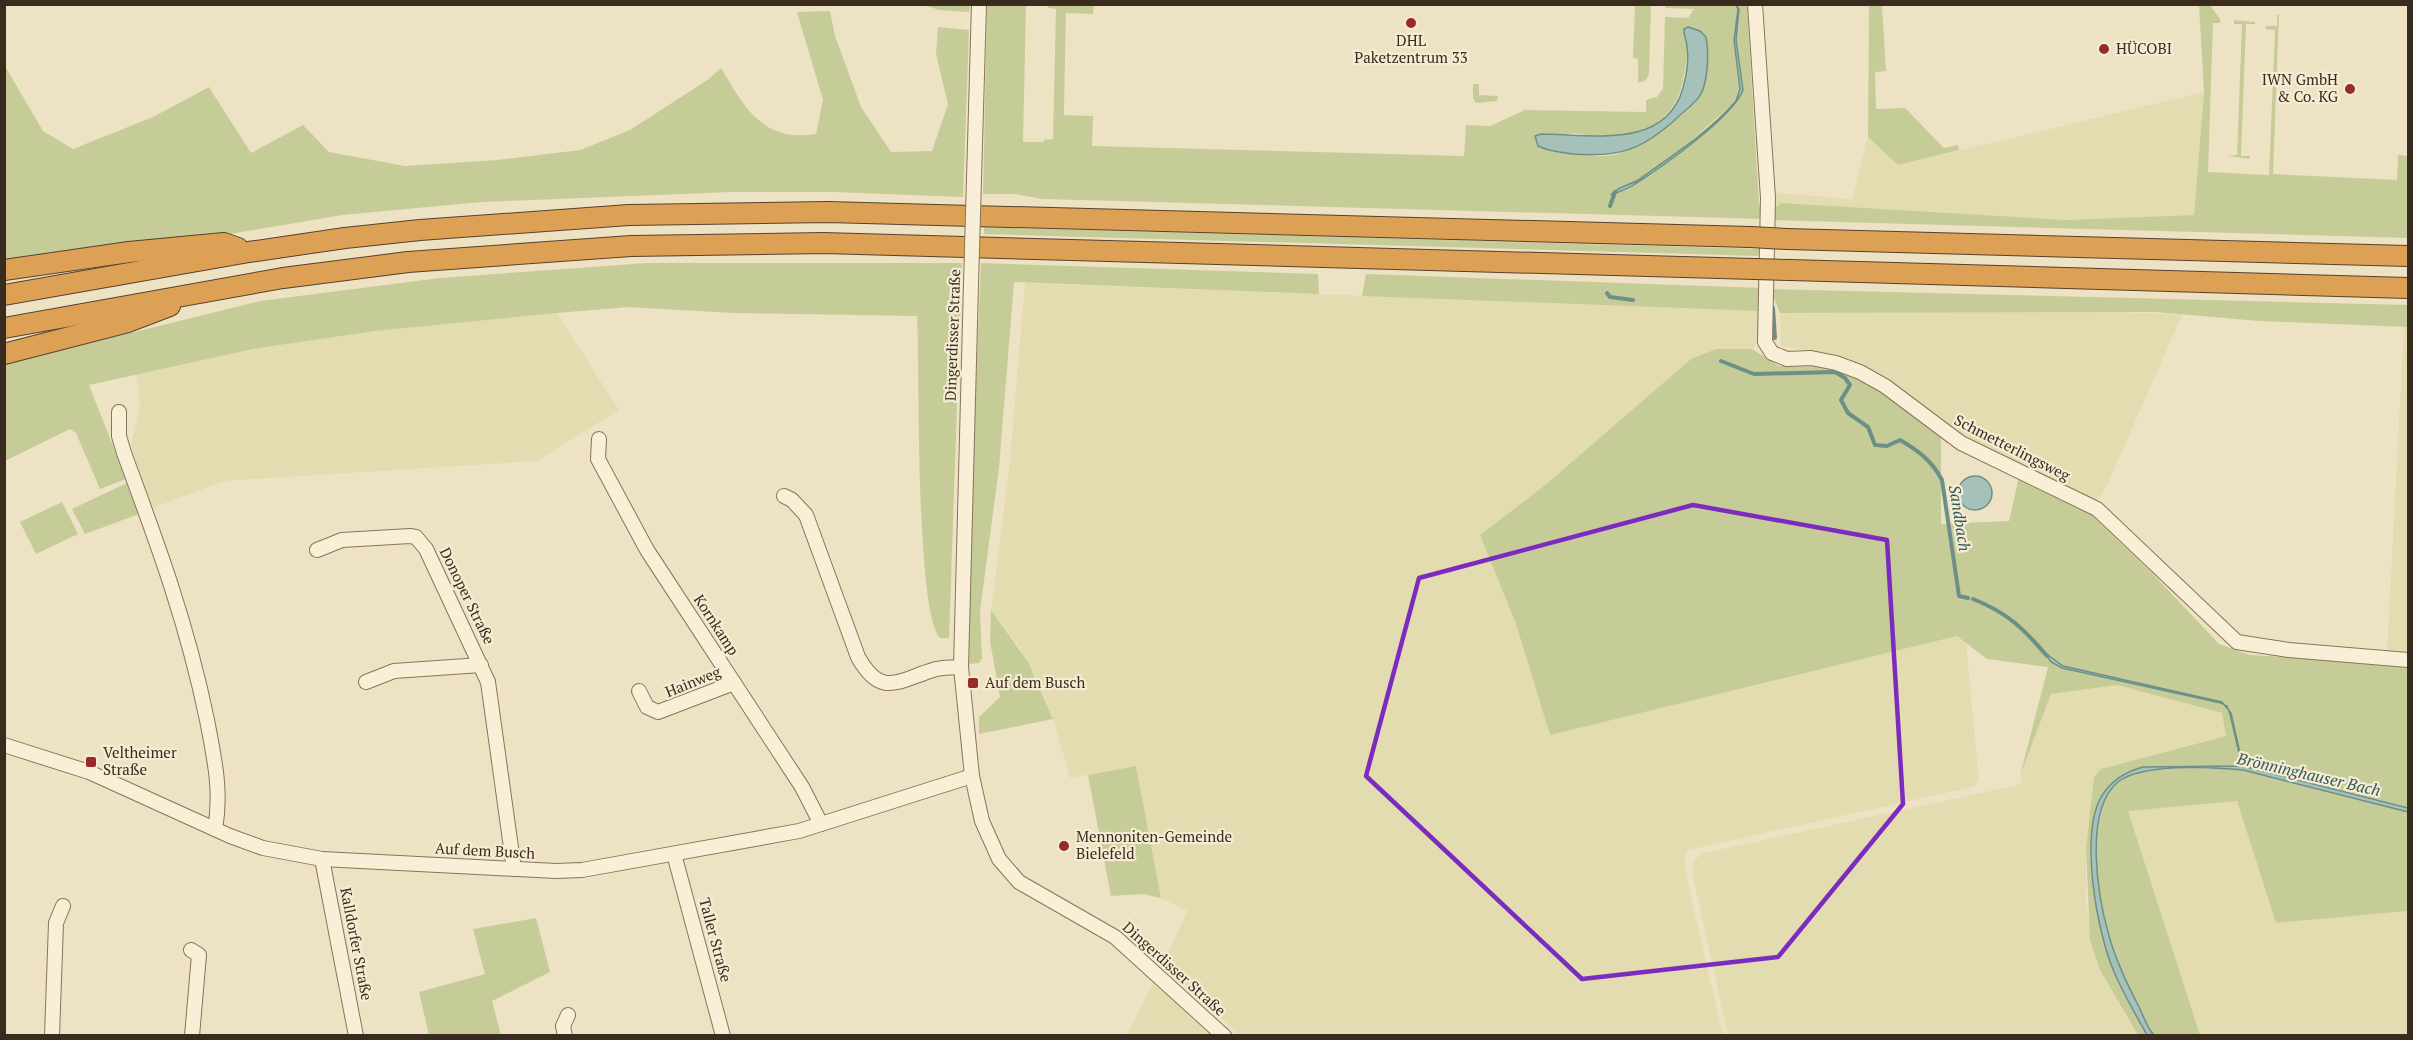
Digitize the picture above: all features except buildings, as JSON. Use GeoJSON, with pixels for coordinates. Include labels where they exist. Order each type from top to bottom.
{"type":"FeatureCollection","features":[{"type":"Feature","properties":{"kind":"highway"},"geometry":{"type":"LineString","coordinates":[[4,295],[249,252],[356,237],[629,215],[796,212],[2409,256]]}},
{"type":"Feature","properties":{"kind":"highway"},"geometry":{"type":"LineString","coordinates":[[4,270],[129,252],[224,243],[249,252]]}},
{"type":"Feature","properties":{"kind":"highway"},"geometry":{"type":"LineString","coordinates":[[4,328],[212,290],[408,262],[563,250],[722,243],[1065,249],[2409,288]]}},
{"type":"Feature","properties":{"kind":"highway"},"geometry":{"type":"LineString","coordinates":[[4,354],[128,322],[212,290]]}},
{"type":"Feature","properties":{"kind":"street","name":"Dingerdisser Straße"},"geometry":{"type":"LineString","coordinates":[[979,4],[961,667],[972,776],[987,835],[999,859],[1012,875],[1044,899],[1115,937],[1224,1035]]}},
{"type":"Feature","properties":{"kind":"street","name":"Schmetterlingsweg"},"geometry":{"type":"LineString","coordinates":[[1755,4],[1768,198],[1765,342],[1772,353],[1787,359],[1810,358],[1836,363],[1860,372],[1885,386],[1961,443],[2097,509],[2237,642],[2289,651],[2409,660]]}},
{"type":"Feature","properties":{"kind":"street"},"geometry":{"type":"LineString","coordinates":[[119,412],[119,436],[124,453],[174,589],[195,664],[219,788],[215,829]]}},
{"type":"Feature","properties":{"kind":"street","name":"Kornkamp"},"geometry":{"type":"LineString","coordinates":[[599,439],[598,459],[642,540],[810,800],[821,824]]}},
{"type":"Feature","properties":{"kind":"street"},"geometry":{"type":"LineString","coordinates":[[784,496],[792,500],[806,515],[858,657],[870,675],[877,681],[890,684],[936,669],[961,667]]}},
{"type":"Feature","properties":{"kind":"street","name":"Donoper Straße"},"geometry":{"type":"LineString","coordinates":[[317,550],[342,540],[416,537],[426,549],[488,682],[514,869]]}},
{"type":"Feature","properties":{"kind":"street","name":"Donoper Straße"},"geometry":{"type":"LineString","coordinates":[[366,682],[394,671],[481,665]]}},
{"type":"Feature","properties":{"kind":"street","name":"Hainweg"},"geometry":{"type":"LineString","coordinates":[[639,691],[647,707],[658,712],[734,683]]}},
{"type":"Feature","properties":{"kind":"street","name":"Auf dem Busch"},"geometry":{"type":"LineString","coordinates":[[4,745],[89,772],[262,848],[322,859],[576,871],[821,824],[972,776]]}},
{"type":"Feature","properties":{"kind":"street","name":"Taller Straße"},"geometry":{"type":"LineString","coordinates":[[674,854],[723,1035]]}},
{"type":"Feature","properties":{"kind":"street","name":"Kalldorfer Straße"},"geometry":{"type":"LineString","coordinates":[[322,859],[356,1035]]}},
{"type":"Feature","properties":{"kind":"street"},"geometry":{"type":"LineString","coordinates":[[52,1035],[56,923],[63,906]]}},
{"type":"Feature","properties":{"kind":"street"},"geometry":{"type":"LineString","coordinates":[[191,950],[200,955],[192,1035]]}},
{"type":"Feature","properties":{"kind":"street"},"geometry":{"type":"LineString","coordinates":[[566,1035],[563,1026],[568,1015]]}},
{"type":"Feature","properties":{"kind":"highlighted area"},"geometry":{"type":"Polygon","coordinates":[[[1693,505],[1887,540],[1903,804],[1778,957],[1582,979],[1366,776],[1419,578],[1693,505]]]}},
{"type":"Feature","properties":{"kind":"shaded area"},"geometry":{"type":"Polygon","coordinates":[[[2204,92],[2194,215],[2066,220],[1781,203],[1775,208],[1773,187],[1779,193],[1852,199],[1868,137],[1899,165],[2204,92]]]}},
{"type":"Feature","properties":{"kind":"shaded area"},"geometry":{"type":"Polygon","coordinates":[[[1025,283],[1759,311],[1760,339],[1752,349],[1716,349],[1691,359],[1544,486],[1480,535],[1516,624],[1550,734],[1957,636],[1966,642],[1979,780],[1974,787],[1688,850],[1684,860],[1689,888],[1723,1035],[1240,1035],[1162,964],[1188,911],[1161,898],[1136,766],[1070,778],[1053,719],[1037,679],[1020,649],[991,610],[1009,470],[1025,283]]]}},
{"type":"Feature","properties":{"kind":"shaded area"},"geometry":{"type":"Polygon","coordinates":[[[2089,311],[2182,315],[2109,481],[2101,496],[2095,501],[1984,448],[1875,372],[1837,356],[1781,346],[1780,313],[2089,311]]]}},
{"type":"Feature","properties":{"kind":"shaded area"},"geometry":{"type":"Polygon","coordinates":[[[557,313],[619,410],[537,461],[224,481],[150,509],[129,455],[140,404],[136,374],[253,349],[375,331],[557,313]]]}},
{"type":"Feature","properties":{"kind":"shaded area"},"geometry":{"type":"Polygon","coordinates":[[[2404,326],[2408,327],[2408,654],[2387,652],[2404,326]]]}},
{"type":"Feature","properties":{"kind":"shaded area"},"geometry":{"type":"Polygon","coordinates":[[[2117,685],[2222,713],[2227,736],[2101,769],[2094,777],[2086,848],[2086,902],[2100,970],[2138,1035],[1728,1035],[1692,871],[1695,859],[1704,853],[2022,784],[2020,776],[2051,694],[2117,685]]]}},
{"type":"Feature","properties":{"kind":"shaded area"},"geometry":{"type":"Polygon","coordinates":[[[2237,800],[2276,923],[2408,911],[2408,1035],[2200,1035],[2127,811],[2237,800]]]}},
{"type":"Feature","properties":{"kind":"shaded area"},"geometry":{"type":"Polygon","coordinates":[[[1153,983],[1210,1035],[1127,1035],[1153,983]]]}},
{"type":"Feature","properties":{"kind":"green space"},"geometry":{"type":"Polygon","coordinates":[[[1094,4],[1093,14],[1066,13],[1064,108],[1064,115],[1093,116],[1092,146],[1464,156],[1466,125],[1490,126],[1525,110],[1646,112],[1646,100],[1657,97],[1663,88],[1665,17],[1688,18],[1694,9],[1665,8],[1666,5],[1736,5],[1738,9],[1734,40],[1740,89],[1736,101],[1743,90],[1736,40],[1739,9],[1737,5],[1747,5],[1759,203],[1764,219],[1043,199],[1015,194],[983,194],[987,5],[1026,5],[1023,142],[1044,142],[1044,140],[1053,139],[1056,9],[1048,8],[1048,5],[1094,4]],[[1689,27],[1683,35],[1687,55],[1680,91],[1666,115],[1655,124],[1643,131],[1614,138],[1569,134],[1535,139],[1541,147],[1552,152],[1592,156],[1617,154],[1638,145],[1664,129],[1697,100],[1704,86],[1706,72],[1706,37],[1700,31],[1689,27]],[[1736,101],[1678,152],[1632,184],[1616,189],[1611,196],[1610,206],[1616,191],[1632,185],[1647,177],[1729,112],[1736,101]]]}},
{"type":"Feature","properties":{"kind":"green space"},"geometry":{"type":"Polygon","coordinates":[[[924,5],[970,5],[969,12],[939,10],[924,5]]]}},
{"type":"Feature","properties":{"kind":"green space"},"geometry":{"type":"Polygon","coordinates":[[[1635,5],[1651,5],[1649,74],[1646,80],[1638,83],[1638,59],[1633,58],[1635,5]]]}},
{"type":"Feature","properties":{"kind":"green space"},"geometry":{"type":"Polygon","coordinates":[[[1869,5],[1882,5],[1886,71],[1875,72],[1876,109],[1905,108],[1944,148],[1958,145],[1959,150],[1898,165],[1868,137],[1869,5]]]}},
{"type":"Feature","properties":{"kind":"green space"},"geometry":{"type":"Polygon","coordinates":[[[2199,5],[2210,5],[2220,19],[2220,23],[2213,23],[2208,172],[2269,175],[2275,30],[2266,29],[2266,26],[2277,26],[2277,15],[2279,15],[2273,174],[2397,180],[2398,155],[2408,156],[2408,238],[1771,220],[1775,208],[1781,203],[2066,220],[2194,215],[2204,92],[2199,5]]]}},
{"type":"Feature","properties":{"kind":"green space"},"geometry":{"type":"Polygon","coordinates":[[[830,11],[835,36],[861,107],[891,152],[932,151],[948,104],[936,54],[938,27],[969,30],[963,197],[833,192],[732,192],[482,202],[342,215],[218,236],[124,242],[5,260],[5,66],[43,131],[73,149],[153,117],[209,87],[251,153],[303,125],[329,152],[405,166],[497,160],[580,150],[630,130],[709,79],[721,68],[747,109],[757,119],[782,133],[816,134],[823,100],[797,12],[830,11]]]}},
{"type":"Feature","properties":{"kind":"green space"},"geometry":{"type":"Polygon","coordinates":[[[2234,20],[2255,22],[2255,24],[2246,24],[2241,156],[2250,156],[2249,159],[2228,156],[2237,155],[2242,24],[2234,24],[2234,20]]]}},
{"type":"Feature","properties":{"kind":"green space"},"geometry":{"type":"Polygon","coordinates":[[[1473,84],[1479,84],[1479,95],[1498,96],[1497,101],[1476,103],[1473,98],[1473,84]]]}},
{"type":"Feature","properties":{"kind":"green space"},"geometry":{"type":"Polygon","coordinates":[[[984,227],[1760,249],[1760,256],[984,234],[984,227]]]}},
{"type":"Feature","properties":{"kind":"green space"},"geometry":{"type":"Polygon","coordinates":[[[647,263],[962,263],[949,638],[940,638],[932,619],[926,584],[920,486],[917,316],[733,313],[628,307],[375,331],[253,349],[89,385],[126,479],[100,489],[76,433],[70,429],[5,461],[5,364],[260,301],[440,278],[647,263]]]}},
{"type":"Feature","properties":{"kind":"green space"},"geometry":{"type":"Polygon","coordinates":[[[981,263],[1318,274],[1319,294],[1014,282],[999,468],[980,611],[982,658],[979,663],[969,664],[970,515],[981,263]]]}},
{"type":"Feature","properties":{"kind":"green space"},"geometry":{"type":"Polygon","coordinates":[[[1366,274],[1763,288],[1759,311],[1362,296],[1366,274]]]}},
{"type":"Feature","properties":{"kind":"green space"},"geometry":{"type":"Polygon","coordinates":[[[1770,289],[2408,305],[2408,327],[2259,321],[2155,312],[1780,313],[1770,289]]]}},
{"type":"Feature","properties":{"kind":"green space"},"geometry":{"type":"Polygon","coordinates":[[[1716,349],[1752,349],[1779,366],[1829,367],[1851,375],[1882,393],[1941,438],[1941,524],[2009,521],[2019,477],[2088,512],[2153,574],[2219,644],[2250,655],[2408,664],[2408,808],[2247,767],[2242,762],[2230,714],[2242,767],[2143,767],[2113,782],[2105,790],[2097,807],[2093,829],[2093,881],[2108,956],[2122,990],[2147,1035],[2138,1035],[2100,970],[2090,940],[2086,848],[2094,777],[2101,769],[2226,736],[2222,713],[2117,685],[2051,694],[2020,776],[2048,667],[1987,659],[1957,636],[1550,735],[1516,624],[1480,535],[1544,486],[1691,359],[1716,349]],[[2044,652],[2051,662],[2062,668],[2221,703],[2227,706],[2230,714],[2228,706],[2222,702],[2063,666],[2044,652]]]}},
{"type":"Feature","properties":{"kind":"green space"},"geometry":{"type":"Polygon","coordinates":[[[127,483],[139,514],[85,534],[72,509],[127,483]]]}},
{"type":"Feature","properties":{"kind":"green space"},"geometry":{"type":"Polygon","coordinates":[[[62,502],[78,534],[36,554],[20,522],[62,502]]]}},
{"type":"Feature","properties":{"kind":"green space"},"geometry":{"type":"Polygon","coordinates":[[[991,610],[1028,662],[1053,719],[979,734],[979,717],[1000,697],[990,641],[991,610]]]}},
{"type":"Feature","properties":{"kind":"green space"},"geometry":{"type":"Polygon","coordinates":[[[1136,766],[1161,898],[1143,894],[1111,896],[1088,775],[1136,766]]]}},
{"type":"Feature","properties":{"kind":"green space"},"geometry":{"type":"Polygon","coordinates":[[[2154,770],[2243,770],[2408,812],[2408,911],[2276,923],[2237,801],[2128,811],[2200,1035],[2154,1035],[2122,971],[2105,920],[2096,857],[2100,815],[2107,797],[2117,784],[2127,777],[2154,770]]]}},
{"type":"Feature","properties":{"kind":"green space"},"geometry":{"type":"Polygon","coordinates":[[[536,918],[550,972],[492,1001],[501,1035],[429,1035],[419,992],[485,974],[473,929],[536,918]]]}},
{"type":"Feature","properties":{"kind":"water"},"geometry":{"type":"Polygon","coordinates":[[[1736,5],[1739,9],[1736,40],[1743,90],[1737,101],[1712,127],[1662,166],[1632,186],[1611,195],[1638,180],[1690,143],[1736,101],[1740,89],[1734,40],[1738,9],[1736,5]]]}},
{"type":"Feature","properties":{"kind":"water"},"geometry":{"type":"Polygon","coordinates":[[[1688,27],[1700,31],[1706,37],[1708,58],[1706,79],[1697,100],[1665,129],[1642,144],[1618,153],[1573,154],[1551,151],[1538,146],[1535,136],[1541,134],[1623,135],[1643,130],[1660,122],[1674,108],[1683,88],[1688,57],[1684,29],[1688,27]]]}},
{"type":"Feature","properties":{"kind":"water"},"geometry":{"type":"Polygon","coordinates":[[[1975,476],[1987,481],[1992,493],[1987,505],[1975,510],[1963,505],[1958,493],[1963,481],[1975,476]]]}},
{"type":"Feature","properties":{"kind":"water"},"geometry":{"type":"Polygon","coordinates":[[[2044,652],[2063,666],[2222,702],[2224,705],[2062,668],[2051,662],[2044,652]]]}},
{"type":"Feature","properties":{"kind":"water"},"geometry":{"type":"Polygon","coordinates":[[[2228,710],[2231,713],[2242,762],[2247,767],[2408,808],[2408,812],[2243,770],[2197,767],[2160,769],[2129,776],[2118,782],[2107,795],[2100,813],[2096,855],[2098,878],[2105,919],[2115,954],[2149,1029],[2154,1035],[2147,1035],[2115,974],[2102,934],[2091,854],[2092,829],[2097,808],[2105,791],[2113,782],[2143,767],[2242,766],[2228,710]]]}},
{"type":"Feature","properties":{"kind":"waterway","name":"Sandbach"},"geometry":{"type":"LineString","coordinates":[[1610,206],[1615,192]]}},
{"type":"Feature","properties":{"kind":"waterway","name":"Sandbach"},"geometry":{"type":"LineString","coordinates":[[1607,293],[1610,297],[1633,300]]}},
{"type":"Feature","properties":{"kind":"waterway"},"geometry":{"type":"LineString","coordinates":[[1773,308],[1775,338]]}},
{"type":"Feature","properties":{"kind":"waterway","name":"Sandbach"},"geometry":{"type":"LineString","coordinates":[[1721,361],[1754,374],[1835,372],[1845,378],[1850,385],[1841,400],[1848,413],[1868,427],[1875,445],[1887,446],[1900,440],[1924,457],[1942,480],[1959,596],[1968,598]]}},
{"type":"Feature","properties":{"kind":"waterway","name":"Sandbach"},"geometry":{"type":"LineString","coordinates":[[1973,599],[2014,622],[2047,656]]}},
{"type":"Feature","properties":{"kind":"place","name":"DHL Paketzentrum 33"},"geometry":{"type":"Point","coordinates":[1411,23]}},
{"type":"Feature","properties":{"kind":"place","name":"HÜCOBI"},"geometry":{"type":"Point","coordinates":[2104,49]}},
{"type":"Feature","properties":{"kind":"place","name":"IWN GmbH & Co. KG"},"geometry":{"type":"Point","coordinates":[2350,89]}},
{"type":"Feature","properties":{"kind":"place","name":"Auf dem Busch"},"geometry":{"type":"Point","coordinates":[973,683]}},
{"type":"Feature","properties":{"kind":"place","name":"Veltheimer Straße"},"geometry":{"type":"Point","coordinates":[91,762]}},
{"type":"Feature","properties":{"kind":"place","name":"Mennoniten-Gemeinde Bielefeld"},"geometry":{"type":"Point","coordinates":[1064,846]}},
{"type":"Feature","properties":{"kind":"water label","name":"Brönninghauser Bach"},"geometry":{"type":"Point","coordinates":[2309,774]}}]}
